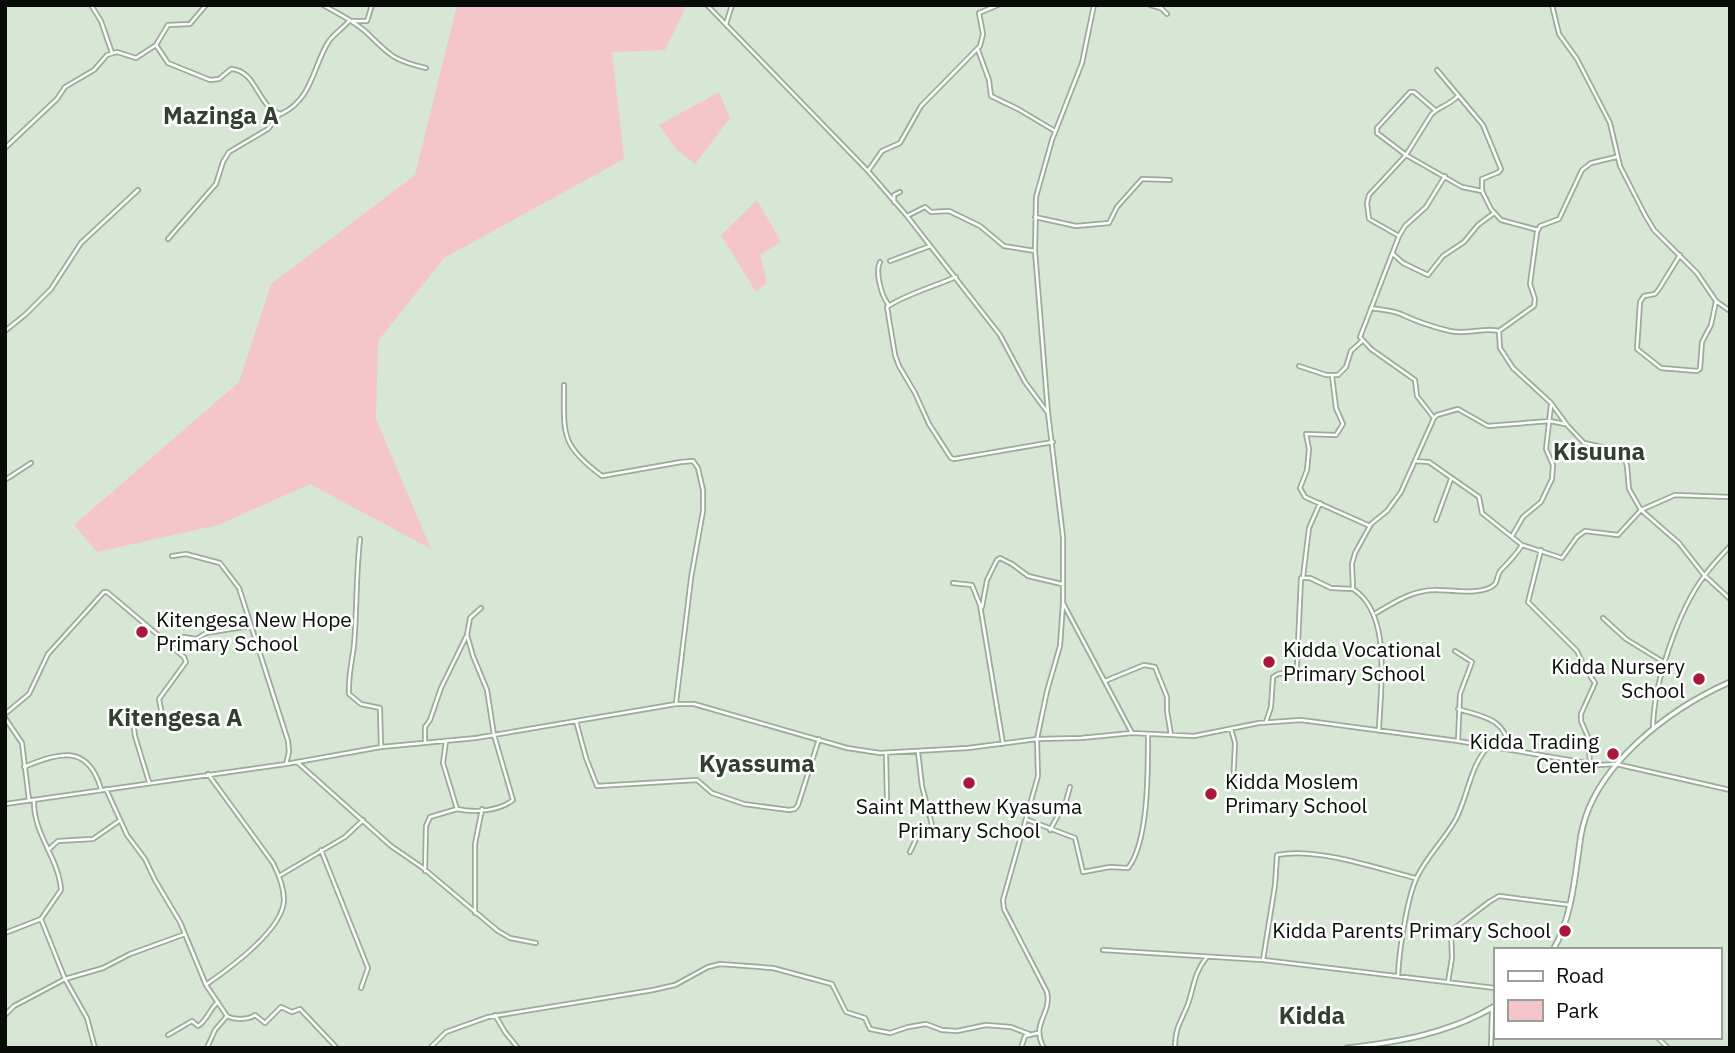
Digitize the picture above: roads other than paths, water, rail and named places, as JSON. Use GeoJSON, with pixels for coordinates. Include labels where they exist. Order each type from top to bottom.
{"type":"FeatureCollection","features":[{"type":"Feature","properties":{"kind":"street"},"geometry":{"type":"LineString","coordinates":[[91,5],[101,21],[112,53]]}},
{"type":"Feature","properties":{"kind":"street"},"geometry":{"type":"LineString","coordinates":[[112,53],[136,58],[156,45],[166,26],[172,23],[190,24],[206,5]]}},
{"type":"Feature","properties":{"kind":"street"},"geometry":{"type":"LineString","coordinates":[[323,5],[364,30],[392,57],[426,68]]}},
{"type":"Feature","properties":{"kind":"street"},"geometry":{"type":"LineString","coordinates":[[168,239],[216,184],[229,152],[268,129],[279,114],[284,113],[301,97],[316,75],[329,42],[349,21],[367,21],[372,5]]}},
{"type":"Feature","properties":{"kind":"street"},"geometry":{"type":"LineString","coordinates":[[707,5],[868,171],[907,216],[1000,335],[1025,382],[1048,413]]}},
{"type":"Feature","properties":{"kind":"street"},"geometry":{"type":"LineString","coordinates":[[726,24],[732,5]]}},
{"type":"Feature","properties":{"kind":"street"},"geometry":{"type":"LineString","coordinates":[[868,171],[882,151],[900,143],[921,107],[957,68],[978,50],[983,34],[979,13],[998,5]]}},
{"type":"Feature","properties":{"kind":"street"},"geometry":{"type":"LineString","coordinates":[[1044,1048],[1038,1034],[1048,1004],[1047,992],[1004,909],[1003,900],[1038,776],[1037,739],[1060,646],[1063,603],[1063,537],[1048,413],[1035,251],[1035,217],[1036,197],[1055,131],[1082,63],[1094,5]]}},
{"type":"Feature","properties":{"kind":"street"},"geometry":{"type":"LineString","coordinates":[[1150,5],[1161,8],[1167,14]]}},
{"type":"Feature","properties":{"kind":"street"},"geometry":{"type":"LineString","coordinates":[[1552,5],[1559,34],[1577,60],[1609,123],[1625,177],[1654,230],[1697,273],[1716,301],[1730,311]]}},
{"type":"Feature","properties":{"kind":"street"},"geometry":{"type":"LineString","coordinates":[[156,45],[168,63],[210,80],[219,79],[231,69],[239,70],[254,85],[269,108],[279,114]]}},
{"type":"Feature","properties":{"kind":"street"},"geometry":{"type":"LineString","coordinates":[[978,50],[989,80],[991,96],[1018,108],[1055,131]]}},
{"type":"Feature","properties":{"kind":"street"},"geometry":{"type":"LineString","coordinates":[[5,148],[57,99],[65,87],[94,70],[112,53]]}},
{"type":"Feature","properties":{"kind":"street"},"geometry":{"type":"LineString","coordinates":[[1437,70],[1483,125],[1501,169],[1499,173],[1482,179],[1482,191],[1495,212],[1501,220],[1538,230]]}},
{"type":"Feature","properties":{"kind":"street"},"geometry":{"type":"LineString","coordinates":[[1435,110],[1414,92],[1410,92],[1377,128],[1377,133],[1406,155],[1465,189],[1482,191]]}},
{"type":"Feature","properties":{"kind":"street"},"geometry":{"type":"LineString","coordinates":[[1399,236],[1369,219],[1369,195],[1406,155],[1435,110],[1446,107],[1458,96]]}},
{"type":"Feature","properties":{"kind":"street"},"geometry":{"type":"LineString","coordinates":[[1499,331],[1536,302],[1530,284],[1540,226],[1559,219],[1582,170],[1591,163],[1617,156]]}},
{"type":"Feature","properties":{"kind":"street"},"geometry":{"type":"LineString","coordinates":[[1434,418],[1417,396],[1415,380],[1360,337],[1399,236],[1405,226],[1426,207],[1445,176]]}},
{"type":"Feature","properties":{"kind":"street"},"geometry":{"type":"LineString","coordinates":[[1035,217],[1076,226],[1109,223],[1117,207],[1142,179],[1170,180]]}},
{"type":"Feature","properties":{"kind":"street"},"geometry":{"type":"LineString","coordinates":[[5,331],[51,289],[82,243],[138,190]]}},
{"type":"Feature","properties":{"kind":"street"},"geometry":{"type":"LineString","coordinates":[[894,202],[894,195],[900,192]]}},
{"type":"Feature","properties":{"kind":"street"},"geometry":{"type":"LineString","coordinates":[[907,216],[925,207],[931,212],[949,211],[980,226],[1004,246],[1035,251]]}},
{"type":"Feature","properties":{"kind":"street"},"geometry":{"type":"LineString","coordinates":[[1393,254],[1403,263],[1428,275],[1443,256],[1464,242],[1478,225],[1495,212]]}},
{"type":"Feature","properties":{"kind":"street"},"geometry":{"type":"LineString","coordinates":[[890,261],[930,246]]}},
{"type":"Feature","properties":{"kind":"street"},"geometry":{"type":"LineString","coordinates":[[1680,255],[1655,294],[1644,296],[1640,302],[1636,345],[1638,352],[1661,368],[1697,371],[1702,359],[1702,342],[1711,325],[1716,301]]}},
{"type":"Feature","properties":{"kind":"street"},"geometry":{"type":"LineString","coordinates":[[880,262],[877,267],[884,298],[887,304],[891,304]]}},
{"type":"Feature","properties":{"kind":"street"},"geometry":{"type":"LineString","coordinates":[[956,277],[896,299],[887,310],[895,355],[929,424],[954,459],[1052,442]]}},
{"type":"Feature","properties":{"kind":"street"},"geometry":{"type":"LineString","coordinates":[[1371,307],[1450,331],[1499,331]]}},
{"type":"Feature","properties":{"kind":"street"},"geometry":{"type":"LineString","coordinates":[[1499,331],[1500,348],[1513,368],[1551,403],[1584,443],[1607,448],[1624,457],[1629,489],[1641,510],[1679,543],[1704,575],[1730,599]]}},
{"type":"Feature","properties":{"kind":"street"},"geometry":{"type":"LineString","coordinates":[[1299,366],[1332,376],[1343,371],[1351,351],[1362,341]]}},
{"type":"Feature","properties":{"kind":"street"},"geometry":{"type":"LineString","coordinates":[[1332,376],[1336,408],[1343,424],[1336,435],[1307,434],[1307,470],[1300,486],[1305,497],[1370,526]]}},
{"type":"Feature","properties":{"kind":"street"},"geometry":{"type":"LineString","coordinates":[[565,385],[564,416],[569,445],[602,476],[681,462],[693,461],[698,468],[703,490],[703,512],[691,579],[676,704]]}},
{"type":"Feature","properties":{"kind":"street"},"geometry":{"type":"LineString","coordinates":[[1512,536],[1523,517],[1541,502],[1552,479],[1553,464],[1546,449],[1551,403]]}},
{"type":"Feature","properties":{"kind":"street"},"geometry":{"type":"LineString","coordinates":[[1353,589],[1352,564],[1370,526],[1387,511],[1401,492],[1437,415],[1458,409],[1488,425],[1550,421],[1567,425]]}},
{"type":"Feature","properties":{"kind":"street"},"geometry":{"type":"LineString","coordinates":[[1415,461],[1430,462],[1479,497],[1482,513],[1522,545],[1562,558],[1581,533],[1590,530],[1618,535],[1641,510],[1675,495],[1730,497]]}},
{"type":"Feature","properties":{"kind":"street"},"geometry":{"type":"LineString","coordinates":[[5,480],[31,463]]}},
{"type":"Feature","properties":{"kind":"street"},"geometry":{"type":"LineString","coordinates":[[1436,520],[1451,479]]}},
{"type":"Feature","properties":{"kind":"street"},"geometry":{"type":"LineString","coordinates":[[1266,722],[1271,707],[1273,677],[1294,671],[1297,666],[1300,587],[1309,528],[1320,503]]}},
{"type":"Feature","properties":{"kind":"street"},"geometry":{"type":"LineString","coordinates":[[360,539],[349,694],[362,704],[380,708],[381,747]]}},
{"type":"Feature","properties":{"kind":"street"},"geometry":{"type":"LineString","coordinates":[[1374,614],[1412,593],[1437,590],[1462,593],[1494,586],[1499,573],[1509,565],[1522,545]]}},
{"type":"Feature","properties":{"kind":"street"},"geometry":{"type":"LineString","coordinates":[[1653,729],[1656,698],[1665,663],[1685,608],[1704,575],[1730,546]]}},
{"type":"Feature","properties":{"kind":"street"},"geometry":{"type":"LineString","coordinates":[[1541,550],[1528,601],[1577,651],[1595,683],[1581,714],[1588,737],[1591,764]]}},
{"type":"Feature","properties":{"kind":"street"},"geometry":{"type":"LineString","coordinates":[[172,556],[186,554],[220,563],[239,589],[288,741],[286,764]]}},
{"type":"Feature","properties":{"kind":"street"},"geometry":{"type":"LineString","coordinates":[[981,611],[987,580],[1000,558],[1028,576],[1062,584]]}},
{"type":"Feature","properties":{"kind":"street"},"geometry":{"type":"LineString","coordinates":[[1303,577],[1331,587],[1353,589],[1363,597],[1374,614],[1382,660],[1379,730]]}},
{"type":"Feature","properties":{"kind":"street"},"geometry":{"type":"LineString","coordinates":[[953,583],[972,584],[981,611],[1003,744]]}},
{"type":"Feature","properties":{"kind":"street"},"geometry":{"type":"LineString","coordinates":[[5,933],[41,919],[61,890],[59,876],[35,822],[22,743],[5,716],[29,694],[48,654],[105,591],[184,657],[185,665],[159,699],[162,715],[137,717],[133,724],[149,782]]}},
{"type":"Feature","properties":{"kind":"street"},"geometry":{"type":"LineString","coordinates":[[1063,603],[1132,733]]}},
{"type":"Feature","properties":{"kind":"street"},"geometry":{"type":"LineString","coordinates":[[425,743],[425,727],[467,635],[470,618],[481,608]]}},
{"type":"Feature","properties":{"kind":"street"},"geometry":{"type":"LineString","coordinates":[[1603,618],[1626,639],[1665,663]]}},
{"type":"Feature","properties":{"kind":"street"},"geometry":{"type":"LineString","coordinates":[[167,643],[187,637],[196,639],[210,632],[250,626]]}},
{"type":"Feature","properties":{"kind":"street"},"geometry":{"type":"LineString","coordinates":[[425,871],[426,825],[430,817],[457,809],[468,811],[498,808],[513,800],[494,735],[487,690],[467,635]]}},
{"type":"Feature","properties":{"kind":"street"},"geometry":{"type":"LineString","coordinates":[[1455,651],[1472,662],[1461,687],[1458,741]]}},
{"type":"Feature","properties":{"kind":"street"},"geometry":{"type":"LineString","coordinates":[[1105,681],[1144,665],[1152,665],[1167,697],[1171,736]]}},
{"type":"Feature","properties":{"kind":"street"},"geometry":{"type":"LineString","coordinates":[[1555,948],[1570,905],[1584,824],[1604,779],[1653,729],[1700,697],[1730,682]]}},
{"type":"Feature","properties":{"kind":"street"},"geometry":{"type":"LineString","coordinates":[[5,804],[286,764],[381,747],[494,735],[676,704],[694,704],[847,748],[886,754],[1037,739],[1132,733],[1194,736],[1266,722],[1301,720],[1458,741],[1591,764],[1616,764],[1730,790]]}},
{"type":"Feature","properties":{"kind":"street"},"geometry":{"type":"LineString","coordinates":[[1458,709],[1492,720],[1504,730],[1509,750]]}},
{"type":"Feature","properties":{"kind":"street"},"geometry":{"type":"LineString","coordinates":[[576,721],[597,786],[697,780],[712,793],[744,804],[789,810],[798,805],[819,739]]}},
{"type":"Feature","properties":{"kind":"street"},"geometry":{"type":"LineString","coordinates":[[1231,729],[1235,743],[1233,787]]}},
{"type":"Feature","properties":{"kind":"street"},"geometry":{"type":"LineString","coordinates":[[1027,820],[1075,838],[1083,872],[1118,866],[1125,869],[1130,866],[1138,847],[1143,816],[1148,775],[1147,734]]}},
{"type":"Feature","properties":{"kind":"street"},"geometry":{"type":"LineString","coordinates":[[446,741],[443,763],[457,809]]}},
{"type":"Feature","properties":{"kind":"street"},"geometry":{"type":"LineString","coordinates":[[1398,976],[1399,956],[1416,879],[1457,817],[1477,762],[1489,746]]}},
{"type":"Feature","properties":{"kind":"street"},"geometry":{"type":"LineString","coordinates":[[910,852],[917,836],[932,825],[922,786],[918,752]]}},
{"type":"Feature","properties":{"kind":"street"},"geometry":{"type":"LineString","coordinates":[[870,810],[887,799],[886,754]]}},
{"type":"Feature","properties":{"kind":"street"},"geometry":{"type":"LineString","coordinates":[[24,767],[53,756],[86,761],[95,770],[119,821],[145,859],[185,934],[206,985],[227,1016],[249,1018],[255,1015],[265,1023],[281,1007],[292,1012],[300,1009],[337,1048]]}},
{"type":"Feature","properties":{"kind":"street"},"geometry":{"type":"LineString","coordinates":[[297,762],[391,846],[475,913],[510,938],[536,943]]}},
{"type":"Feature","properties":{"kind":"street"},"geometry":{"type":"LineString","coordinates":[[206,985],[234,965],[277,922],[284,901],[279,876],[273,863],[208,774]]}},
{"type":"Feature","properties":{"kind":"street"},"geometry":{"type":"LineString","coordinates":[[1050,830],[1066,801],[1070,787]]}},
{"type":"Feature","properties":{"kind":"street"},"geometry":{"type":"LineString","coordinates":[[475,913],[475,844],[482,809]]}},
{"type":"Feature","properties":{"kind":"street"},"geometry":{"type":"LineString","coordinates":[[279,876],[345,837],[363,820]]}},
{"type":"Feature","properties":{"kind":"street"},"geometry":{"type":"LineString","coordinates":[[47,850],[58,841],[93,839],[119,821]]}},
{"type":"Feature","properties":{"kind":"street"},"geometry":{"type":"LineString","coordinates":[[321,850],[368,968],[361,988]]}},
{"type":"Feature","properties":{"kind":"street"},"geometry":{"type":"LineString","coordinates":[[1263,960],[1275,886],[1277,855],[1292,853],[1349,860],[1416,879]]}},
{"type":"Feature","properties":{"kind":"street"},"geometry":{"type":"LineString","coordinates":[[1448,982],[1452,958],[1451,931],[1489,902],[1499,896],[1507,896],[1534,902],[1570,905]]}},
{"type":"Feature","properties":{"kind":"street"},"geometry":{"type":"LineString","coordinates":[[41,919],[65,979],[87,1018],[95,1048]]}},
{"type":"Feature","properties":{"kind":"street"},"geometry":{"type":"LineString","coordinates":[[5,1015],[14,1006],[65,979],[103,968],[117,959],[185,934]]}},
{"type":"Feature","properties":{"kind":"street"},"geometry":{"type":"LineString","coordinates":[[1104,950],[1263,960],[1494,988]]}},
{"type":"Feature","properties":{"kind":"street"},"geometry":{"type":"LineString","coordinates":[[1175,1048],[1178,1023],[1187,1006],[1193,979],[1207,957]]}},
{"type":"Feature","properties":{"kind":"street"},"geometry":{"type":"LineString","coordinates":[[430,1048],[446,1032],[495,1016],[675,985],[708,967],[720,964],[773,968],[832,984],[846,1012],[865,1018],[870,1029],[890,1033],[926,1024],[942,1030],[957,1031],[986,1025],[1011,1027],[1029,1034],[1038,1034]]}},
{"type":"Feature","properties":{"kind":"street"},"geometry":{"type":"LineString","coordinates":[[168,1035],[187,1022],[192,1021],[198,1026],[202,1024],[211,1007],[218,1002]]}},
{"type":"Feature","properties":{"kind":"street"},"geometry":{"type":"LineString","coordinates":[[1347,1048],[1419,1038],[1494,1007],[1491,1048]]}},
{"type":"Feature","properties":{"kind":"street"},"geometry":{"type":"LineString","coordinates":[[206,1048],[215,1030],[227,1016]]}},
{"type":"Feature","properties":{"kind":"street"},"geometry":{"type":"LineString","coordinates":[[495,1016],[518,1048]]}},
{"type":"Feature","properties":{"kind":"street"},"geometry":{"type":"LineString","coordinates":[[1021,1048],[1023,1040],[1029,1034]]}},
{"type":"Feature","properties":{"kind":"place","name":"Kitengesa New Hope Primary School"},"geometry":{"type":"Point","coordinates":[142,632]}},
{"type":"Feature","properties":{"kind":"place","name":"Kidda Vocational Primary School"},"geometry":{"type":"Point","coordinates":[1269,662]}},
{"type":"Feature","properties":{"kind":"place","name":"Kidda Nursery School"},"geometry":{"type":"Point","coordinates":[1699,679]}},
{"type":"Feature","properties":{"kind":"place","name":"Kidda Trading Center"},"geometry":{"type":"Point","coordinates":[1613,754]}},
{"type":"Feature","properties":{"kind":"place","name":"Saint Matthew Kyasuma Primary School"},"geometry":{"type":"Point","coordinates":[969,783]}},
{"type":"Feature","properties":{"kind":"place","name":"Kidda Moslem Primary School"},"geometry":{"type":"Point","coordinates":[1211,794]}},
{"type":"Feature","properties":{"kind":"place","name":"Kidda Parents Primary School"},"geometry":{"type":"Point","coordinates":[1565,931]}},
{"type":"Feature","properties":{"kind":"district","name":"Mazinga A"},"geometry":{"type":"Point","coordinates":[221,116]}},
{"type":"Feature","properties":{"kind":"district","name":"Kisuuna"},"geometry":{"type":"Point","coordinates":[1599,452]}},
{"type":"Feature","properties":{"kind":"district","name":"Kitengesa A"},"geometry":{"type":"Point","coordinates":[175,718]}},
{"type":"Feature","properties":{"kind":"district","name":"Kyassuma"},"geometry":{"type":"Point","coordinates":[757,764]}},
{"type":"Feature","properties":{"kind":"district","name":"Kidda"},"geometry":{"type":"Point","coordinates":[1312,1016]}}]}
